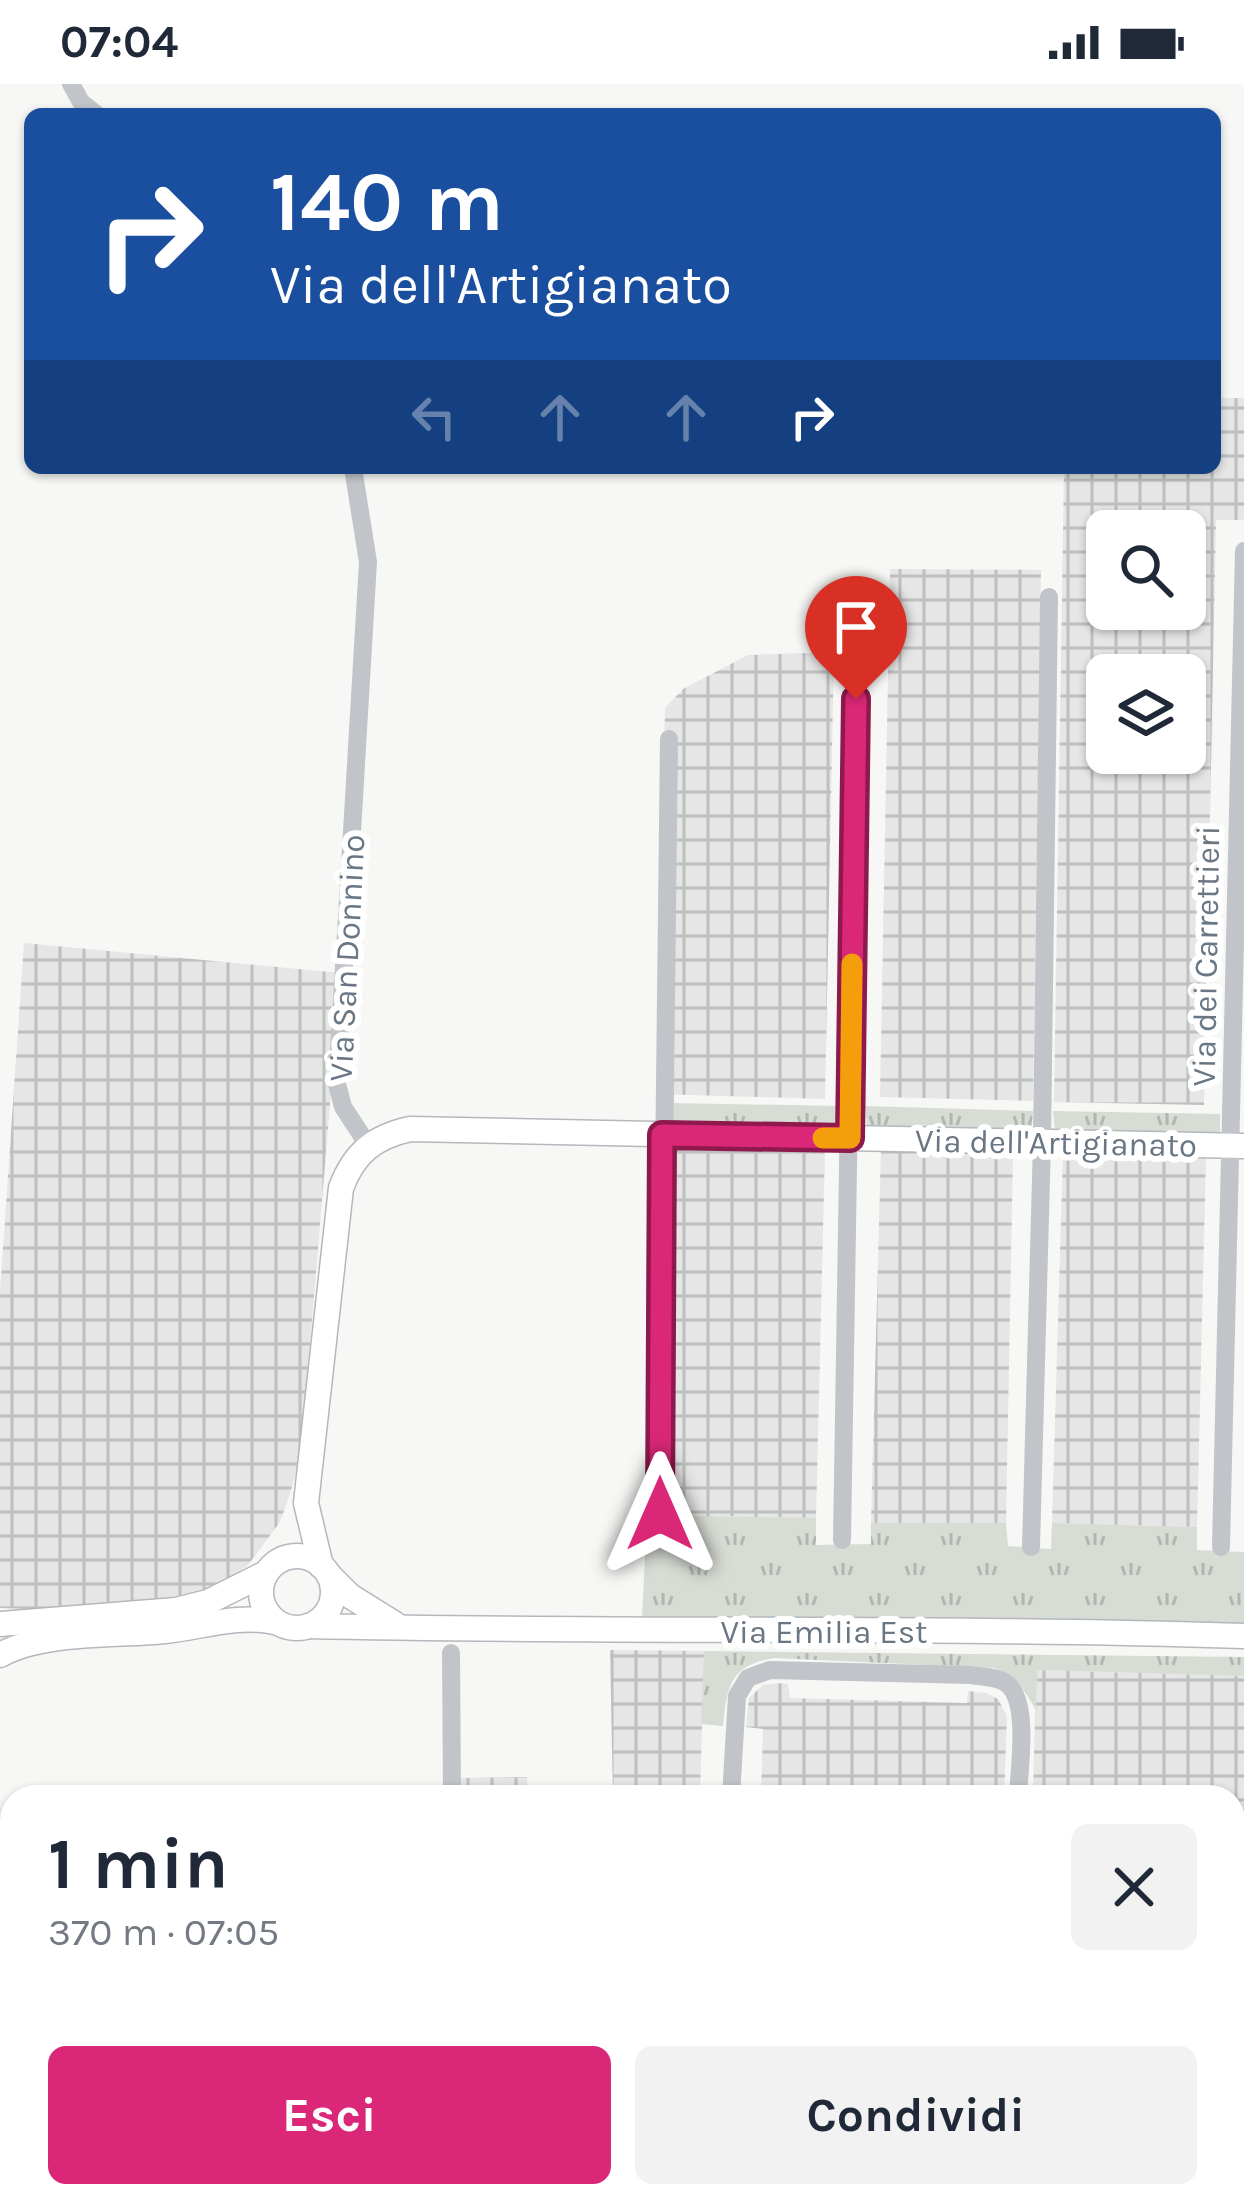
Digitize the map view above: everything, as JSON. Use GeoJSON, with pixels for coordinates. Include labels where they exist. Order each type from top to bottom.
{"type":"FeatureCollection","features":[{"type":"Feature","properties":{"kind":"main road","name":"Via dell'Artigianato"},"geometry":{"type":"LineString","coordinates":[[368,1145],[410,1129],[1238,1146]]}},
{"type":"Feature","properties":{"kind":"main road"},"geometry":{"type":"LineString","coordinates":[[275,1622],[262,1603],[261,1588],[293,1537],[306,1503],[341,1188],[348,1169],[368,1145]]}},
{"type":"Feature","properties":{"kind":"main road"},"geometry":{"type":"LineString","coordinates":[[306,1503],[332,1584],[331,1605],[318,1622],[308,1626]]}},
{"type":"Feature","properties":{"kind":"main road"},"geometry":{"type":"LineString","coordinates":[[0,1624],[176,1610],[208,1602],[271,1568],[304,1557],[368,1609],[403,1628]]}},
{"type":"Feature","properties":{"kind":"main road","name":"Via Emilia Est"},"geometry":{"type":"LineString","coordinates":[[0,1655],[41,1641],[172,1630],[242,1618],[291,1628],[1244,1636]]}},
{"type":"Feature","properties":{"kind":"street"},"geometry":{"type":"LineString","coordinates":[[71,84],[88,108]]}},
{"type":"Feature","properties":{"kind":"street","name":"Via San Donnino"},"geometry":{"type":"LineString","coordinates":[[355,474],[368,562],[337,1084],[343,1107],[368,1145]]}},
{"type":"Feature","properties":{"kind":"street","name":"Via dei Carrettieri"},"geometry":{"type":"LineString","coordinates":[[1221,1547],[1238,1146],[1244,551]]}},
{"type":"Feature","properties":{"kind":"street"},"geometry":{"type":"LineString","coordinates":[[1031,1547],[1049,597]]}},
{"type":"Feature","properties":{"kind":"street"},"geometry":{"type":"LineString","coordinates":[[842,1540],[857,610]]}},
{"type":"Feature","properties":{"kind":"street"},"geometry":{"type":"LineString","coordinates":[[660,1514],[669,739]]}},
{"type":"Feature","properties":{"kind":"street"},"geometry":{"type":"LineString","coordinates":[[451,1653],[452,1785]]}},
{"type":"Feature","properties":{"kind":"street"},"geometry":{"type":"LineString","coordinates":[[732,1785],[736,1696],[742,1684],[770,1670],[996,1678],[1009,1685],[1018,1701],[1018,1785]]}},
{"type":"Feature","properties":{"kind":"shaded area"},"geometry":{"type":"Polygon","coordinates":[[[1221,398],[1244,398],[1244,520],[1216,520],[1204,1105],[1054,1102],[1064,474],[1221,474],[1221,398]]]}},
{"type":"Feature","properties":{"kind":"shaded area"},"geometry":{"type":"Polygon","coordinates":[[[890,569],[1041,570],[1033,1101],[880,1097],[890,569]]]}},
{"type":"Feature","properties":{"kind":"shaded area"},"geometry":{"type":"Polygon","coordinates":[[[834,652],[825,1099],[658,1094],[665,708],[683,689],[748,655],[834,652]]]}},
{"type":"Feature","properties":{"kind":"shaded area"},"geometry":{"type":"Polygon","coordinates":[[[24,943],[341,973],[301,1452],[290,1494],[280,1522],[248,1565],[229,1580],[163,1604],[93,1611],[0,1608],[0,1292],[24,943]]]}},
{"type":"Feature","properties":{"kind":"shaded area"},"geometry":{"type":"Polygon","coordinates":[[[657,1146],[825,1149],[816,1518],[647,1515],[657,1146]]]}},
{"type":"Feature","properties":{"kind":"shaded area"},"geometry":{"type":"Polygon","coordinates":[[[881,1149],[1013,1152],[1006,1523],[871,1523],[881,1149]]]}},
{"type":"Feature","properties":{"kind":"shaded area"},"geometry":{"type":"Polygon","coordinates":[[[1063,1153],[1206,1156],[1197,1527],[1052,1523],[1063,1153]]]}},
{"type":"Feature","properties":{"kind":"shaded area"},"geometry":{"type":"Polygon","coordinates":[[[610,1650],[704,1651],[700,1785],[613,1785],[610,1650]]]}},
{"type":"Feature","properties":{"kind":"shaded area"},"geometry":{"type":"Polygon","coordinates":[[[1036,1670],[1244,1676],[1244,1785],[1033,1785],[1036,1670]]]}},
{"type":"Feature","properties":{"kind":"shaded area"},"geometry":{"type":"Polygon","coordinates":[[[788,1684],[790,1698],[967,1703],[968,1691],[986,1693],[998,1699],[1007,1716],[1004,1785],[761,1785],[763,1729],[746,1727],[749,1698],[763,1685],[788,1684]]]}},
{"type":"Feature","properties":{"kind":"shaded area"},"geometry":{"type":"Polygon","coordinates":[[[527,1777],[528,1785],[459,1785],[459,1778],[527,1777]]]}},
{"type":"Feature","properties":{"kind":"green space"},"geometry":{"type":"Polygon","coordinates":[[[670,1103],[840,1106],[840,1125],[670,1123],[670,1103]]]}},
{"type":"Feature","properties":{"kind":"green space"},"geometry":{"type":"Polygon","coordinates":[[[865,1106],[1033,1111],[1032,1126],[867,1126],[865,1106]]]}},
{"type":"Feature","properties":{"kind":"green space"},"geometry":{"type":"Polygon","coordinates":[[[1053,1111],[1220,1114],[1220,1133],[1055,1130],[1053,1111]]]}},
{"type":"Feature","properties":{"kind":"green space"},"geometry":{"type":"Polygon","coordinates":[[[647,1515],[816,1518],[816,1545],[871,1544],[871,1523],[1006,1523],[1008,1546],[1051,1549],[1052,1523],[1197,1527],[1197,1550],[1244,1552],[1244,1629],[642,1618],[647,1515]]]}},
{"type":"Feature","properties":{"kind":"green space"},"geometry":{"type":"Polygon","coordinates":[[[704,1651],[1244,1657],[1244,1676],[1037,1670],[1036,1710],[1014,1680],[994,1668],[774,1658],[748,1666],[733,1680],[723,1726],[701,1724],[704,1651]]]}},
{"type":"Feature","properties":{"kind":"slow traffic"},"geometry":{"type":"LineString","coordinates":[[823,1138],[850,1138],[852,964]]}},
{"type":"Feature","properties":{"kind":"route"},"geometry":{"type":"LineString","coordinates":[[660,1514],[662,1135],[850,1138],[856,699]]}}]}
